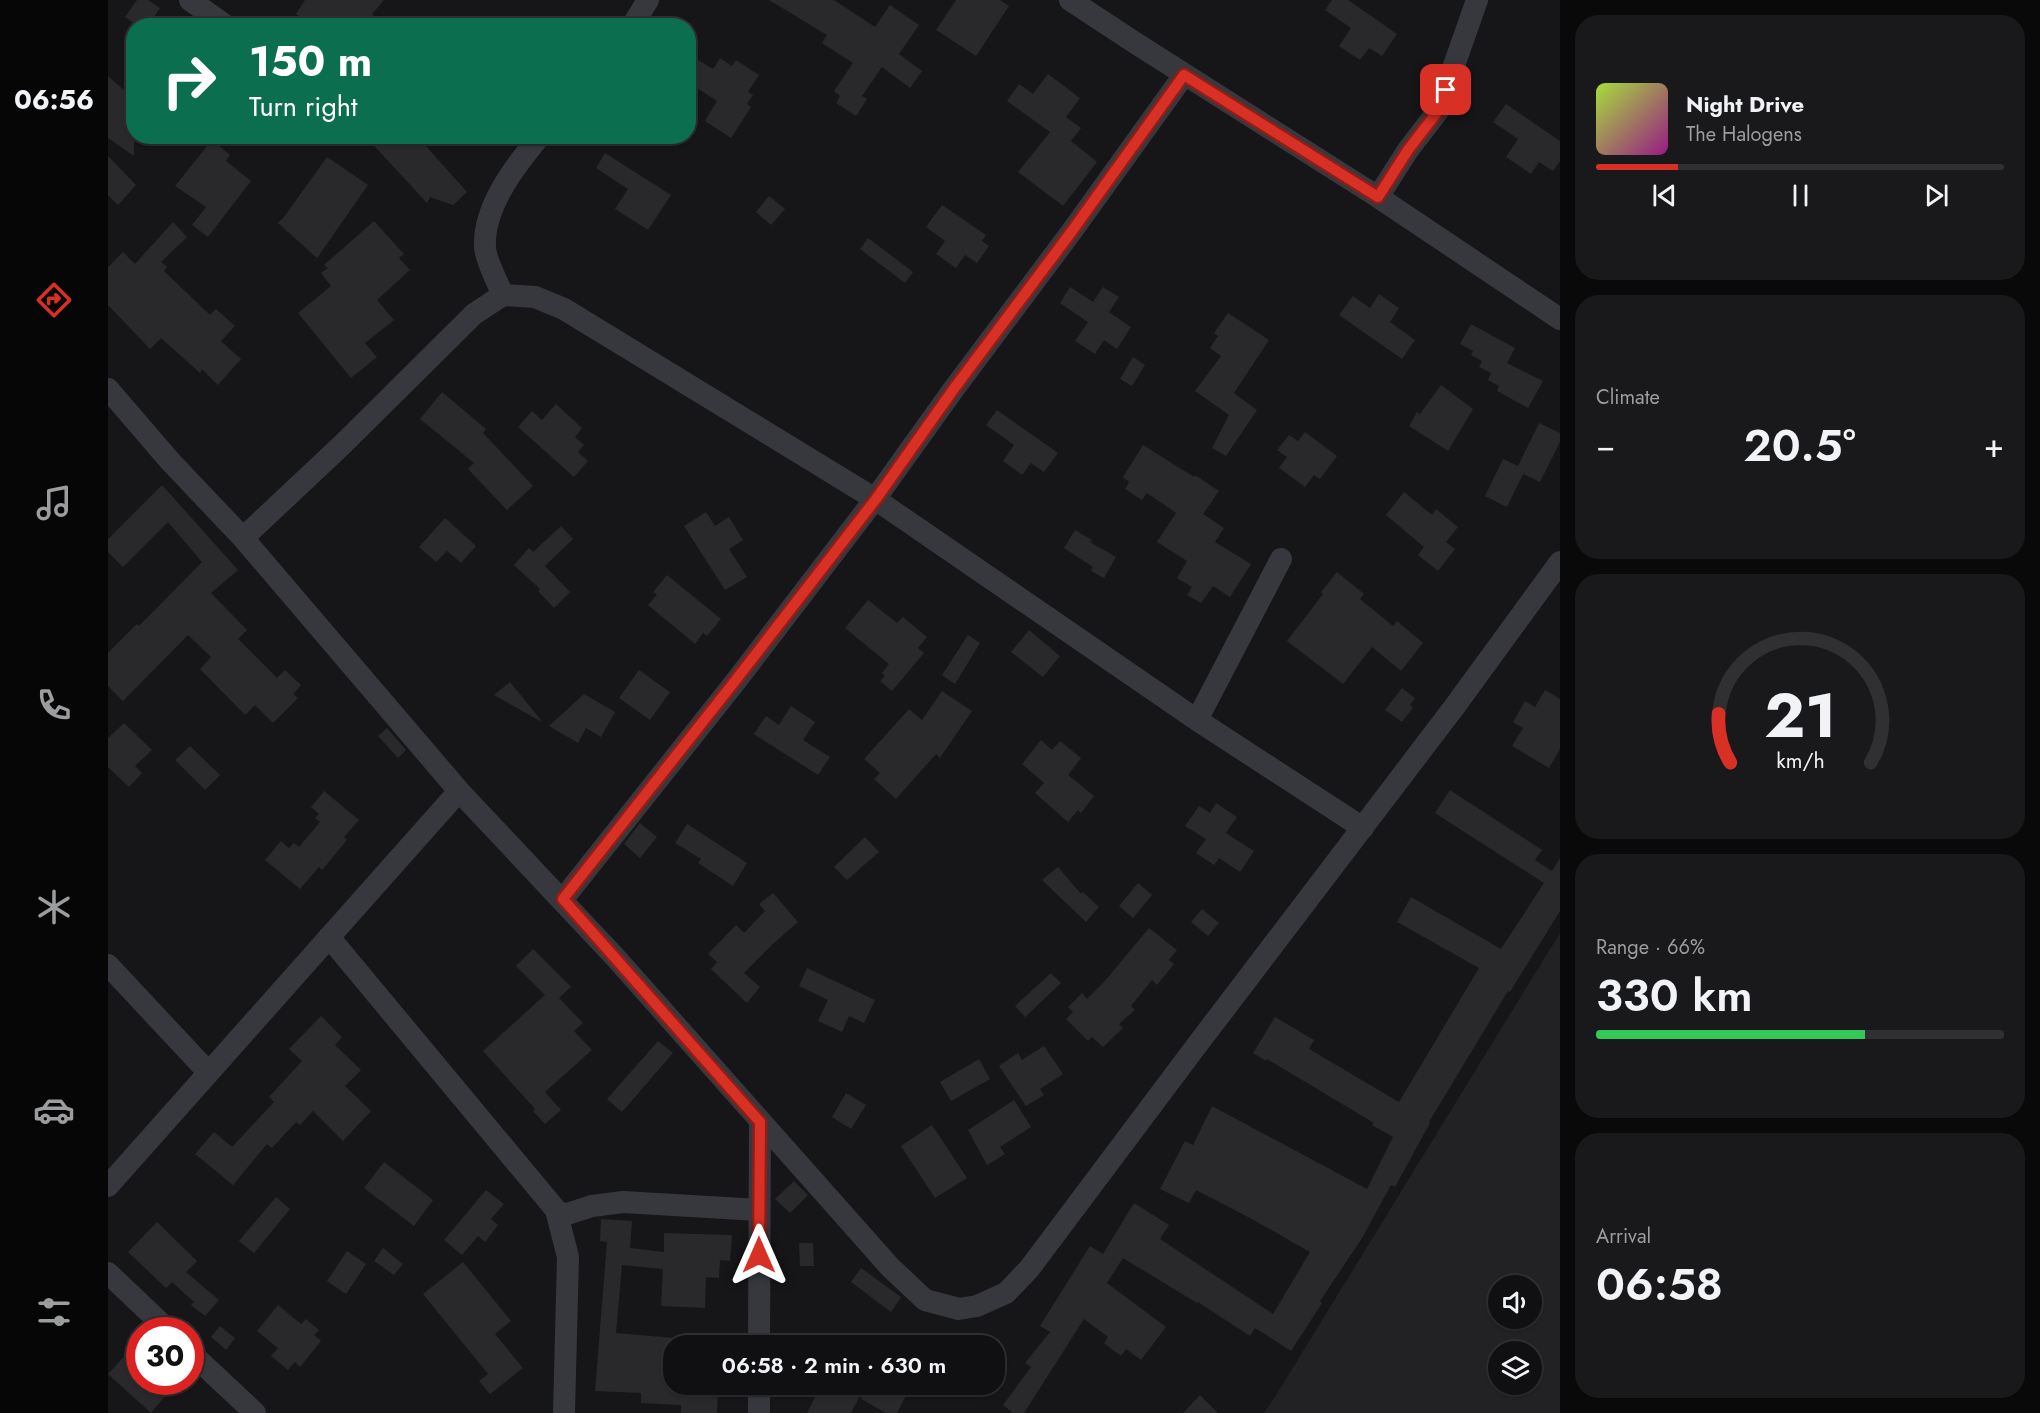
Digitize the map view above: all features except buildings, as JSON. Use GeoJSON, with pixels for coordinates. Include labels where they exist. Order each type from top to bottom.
{"type":"FeatureCollection","features":[{"type":"Feature","properties":{"kind":"street"},"geometry":{"type":"LineString","coordinates":[[190,0],[215,18]]}},
{"type":"Feature","properties":{"kind":"street"},"geometry":{"type":"LineString","coordinates":[[637,18],[648,0]]}},
{"type":"Feature","properties":{"kind":"street"},"geometry":{"type":"LineString","coordinates":[[1070,0],[1378,197],[1560,319]]}},
{"type":"Feature","properties":{"kind":"street"},"geometry":{"type":"LineString","coordinates":[[1378,197],[1408,150],[1438,111],[1478,0]]}},
{"type":"Feature","properties":{"kind":"street"},"geometry":{"type":"LineString","coordinates":[[563,899],[876,499],[1184,75]]}},
{"type":"Feature","properties":{"kind":"street"},"geometry":{"type":"LineString","coordinates":[[503,295],[484,248],[490,211],[516,165],[533,144]]}},
{"type":"Feature","properties":{"kind":"street"},"geometry":{"type":"LineString","coordinates":[[243,538],[343,444],[474,314],[503,295],[535,297],[564,309],[876,499],[1197,720],[1363,828]]}},
{"type":"Feature","properties":{"kind":"street"},"geometry":{"type":"LineString","coordinates":[[108,389],[170,461],[243,538],[459,791],[563,899],[890,1268],[925,1300],[959,1309],[977,1306],[1006,1293],[1029,1269],[1455,706],[1560,562]]}},
{"type":"Feature","properties":{"kind":"street"},"geometry":{"type":"LineString","coordinates":[[1197,720],[1281,559]]}},
{"type":"Feature","properties":{"kind":"street"},"geometry":{"type":"LineString","coordinates":[[108,1186],[459,791]]}},
{"type":"Feature","properties":{"kind":"street"},"geometry":{"type":"LineString","coordinates":[[329,937],[556,1210],[564,1215],[592,1206],[623,1202],[759,1210]]}},
{"type":"Feature","properties":{"kind":"street"},"geometry":{"type":"LineString","coordinates":[[108,965],[208,1072]]}},
{"type":"Feature","properties":{"kind":"street"},"geometry":{"type":"LineString","coordinates":[[759,1335],[760,1122]]}},
{"type":"Feature","properties":{"kind":"street"},"geometry":{"type":"LineString","coordinates":[[556,1210],[568,1257],[564,1413]]}},
{"type":"Feature","properties":{"kind":"street"},"geometry":{"type":"LineString","coordinates":[[108,1273],[154,1317]]}},
{"type":"Feature","properties":{"kind":"street"},"geometry":{"type":"LineString","coordinates":[[204,1365],[255,1413]]}},
{"type":"Feature","properties":{"kind":"street"},"geometry":{"type":"LineString","coordinates":[[759,1395],[759,1413]]}},
{"type":"Feature","properties":{"kind":"shaded area"},"geometry":{"type":"Polygon","coordinates":[[[1560,933],[1560,1413],[1264,1413],[1273,1400],[1560,933]]]}},
{"type":"Feature","properties":{"kind":"route"},"geometry":{"type":"LineString","coordinates":[[759,1255],[760,1122],[563,899],[876,499],[1184,75],[1378,197],[1408,150],[1438,111],[1446,90]]}}]}
